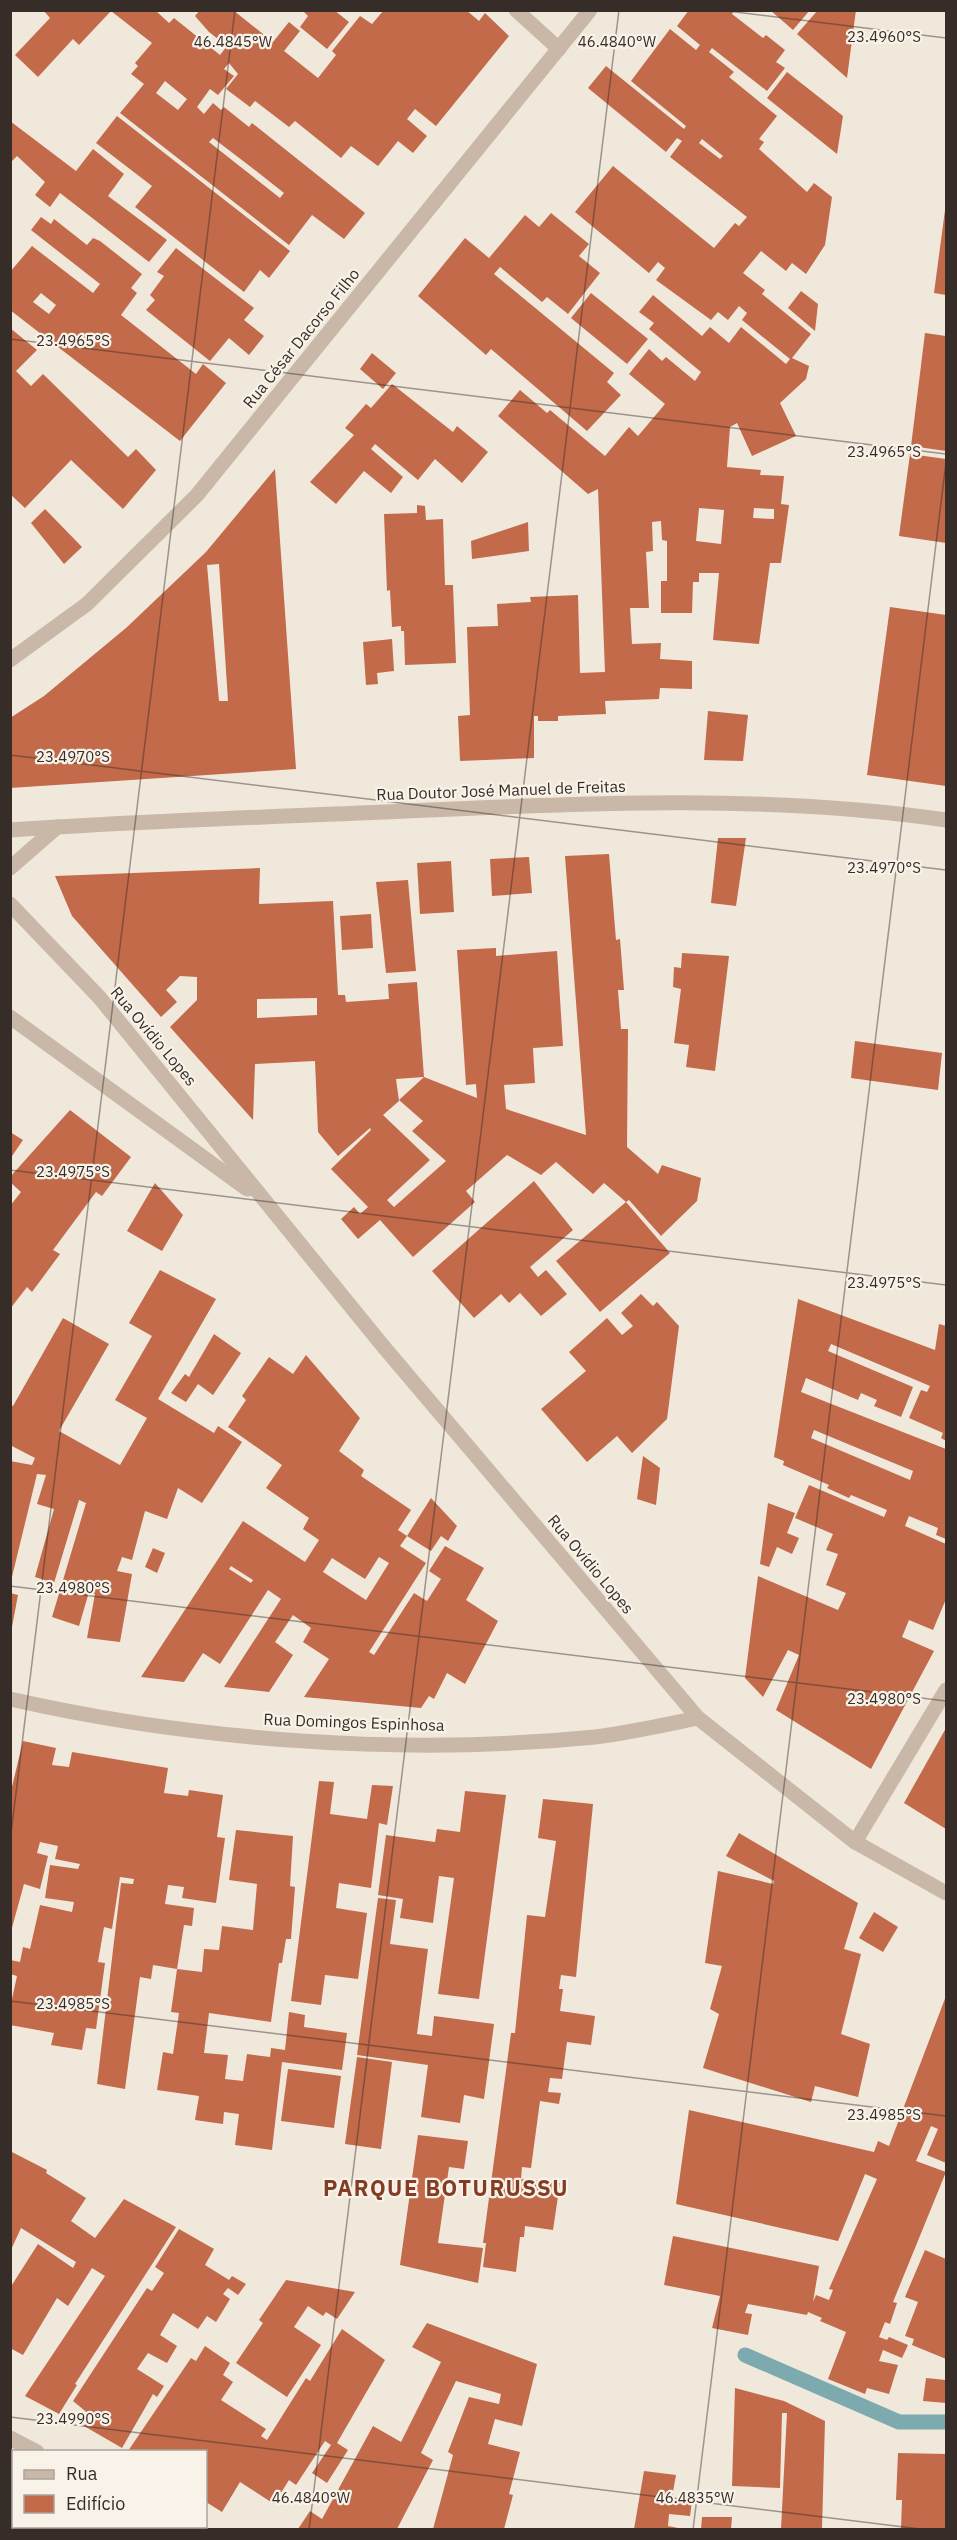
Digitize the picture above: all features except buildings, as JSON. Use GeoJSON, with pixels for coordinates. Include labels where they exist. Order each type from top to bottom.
{"type":"FeatureCollection","features":[{"type":"Feature","properties":{"kind":"street"},"geometry":{"type":"LineString","coordinates":[[516,10],[559,49]]}},
{"type":"Feature","properties":{"kind":"street","name":"Rua César Dacorso Filho"},"geometry":{"type":"LineString","coordinates":[[10,660],[87,604],[197,495],[590,10]]}},
{"type":"Feature","properties":{"kind":"street","name":"Rua Doutor José Manuel de Freitas"},"geometry":{"type":"LineString","coordinates":[[10,830],[603,802],[778,806],[906,814],[946,820]]}},
{"type":"Feature","properties":{"kind":"street"},"geometry":{"type":"LineString","coordinates":[[10,868],[57,827]]}},
{"type":"Feature","properties":{"kind":"street","name":"Rua Ovídio Lopes"},"geometry":{"type":"LineString","coordinates":[[10,904],[99,997],[261,1199],[460,1439],[698,1718],[855,1842],[946,1893]]}},
{"type":"Feature","properties":{"kind":"street","name":"Rua Ovídio Lopes"},"geometry":{"type":"LineString","coordinates":[[10,1017],[261,1199]]}},
{"type":"Feature","properties":{"kind":"street"},"geometry":{"type":"LineString","coordinates":[[855,1842],[946,1690]]}},
{"type":"Feature","properties":{"kind":"street","name":"Rua Domingos Espinhosa"},"geometry":{"type":"LineString","coordinates":[[10,1699],[180,1731],[368,1744],[500,1744],[586,1738],[698,1718]]}},
{"type":"Feature","properties":{"kind":"street"},"geometry":{"type":"LineString","coordinates":[[10,2438],[35,2450]]}},
{"type":"Feature","properties":{"kind":"waterway"},"geometry":{"type":"LineString","coordinates":[[745,2355],[899,2422],[946,2422]]}},
{"type":"Feature","properties":{"kind":"district","name":"PARQUE BOTURUSSU"},"geometry":{"type":"Point","coordinates":[446,2188]}}]}
